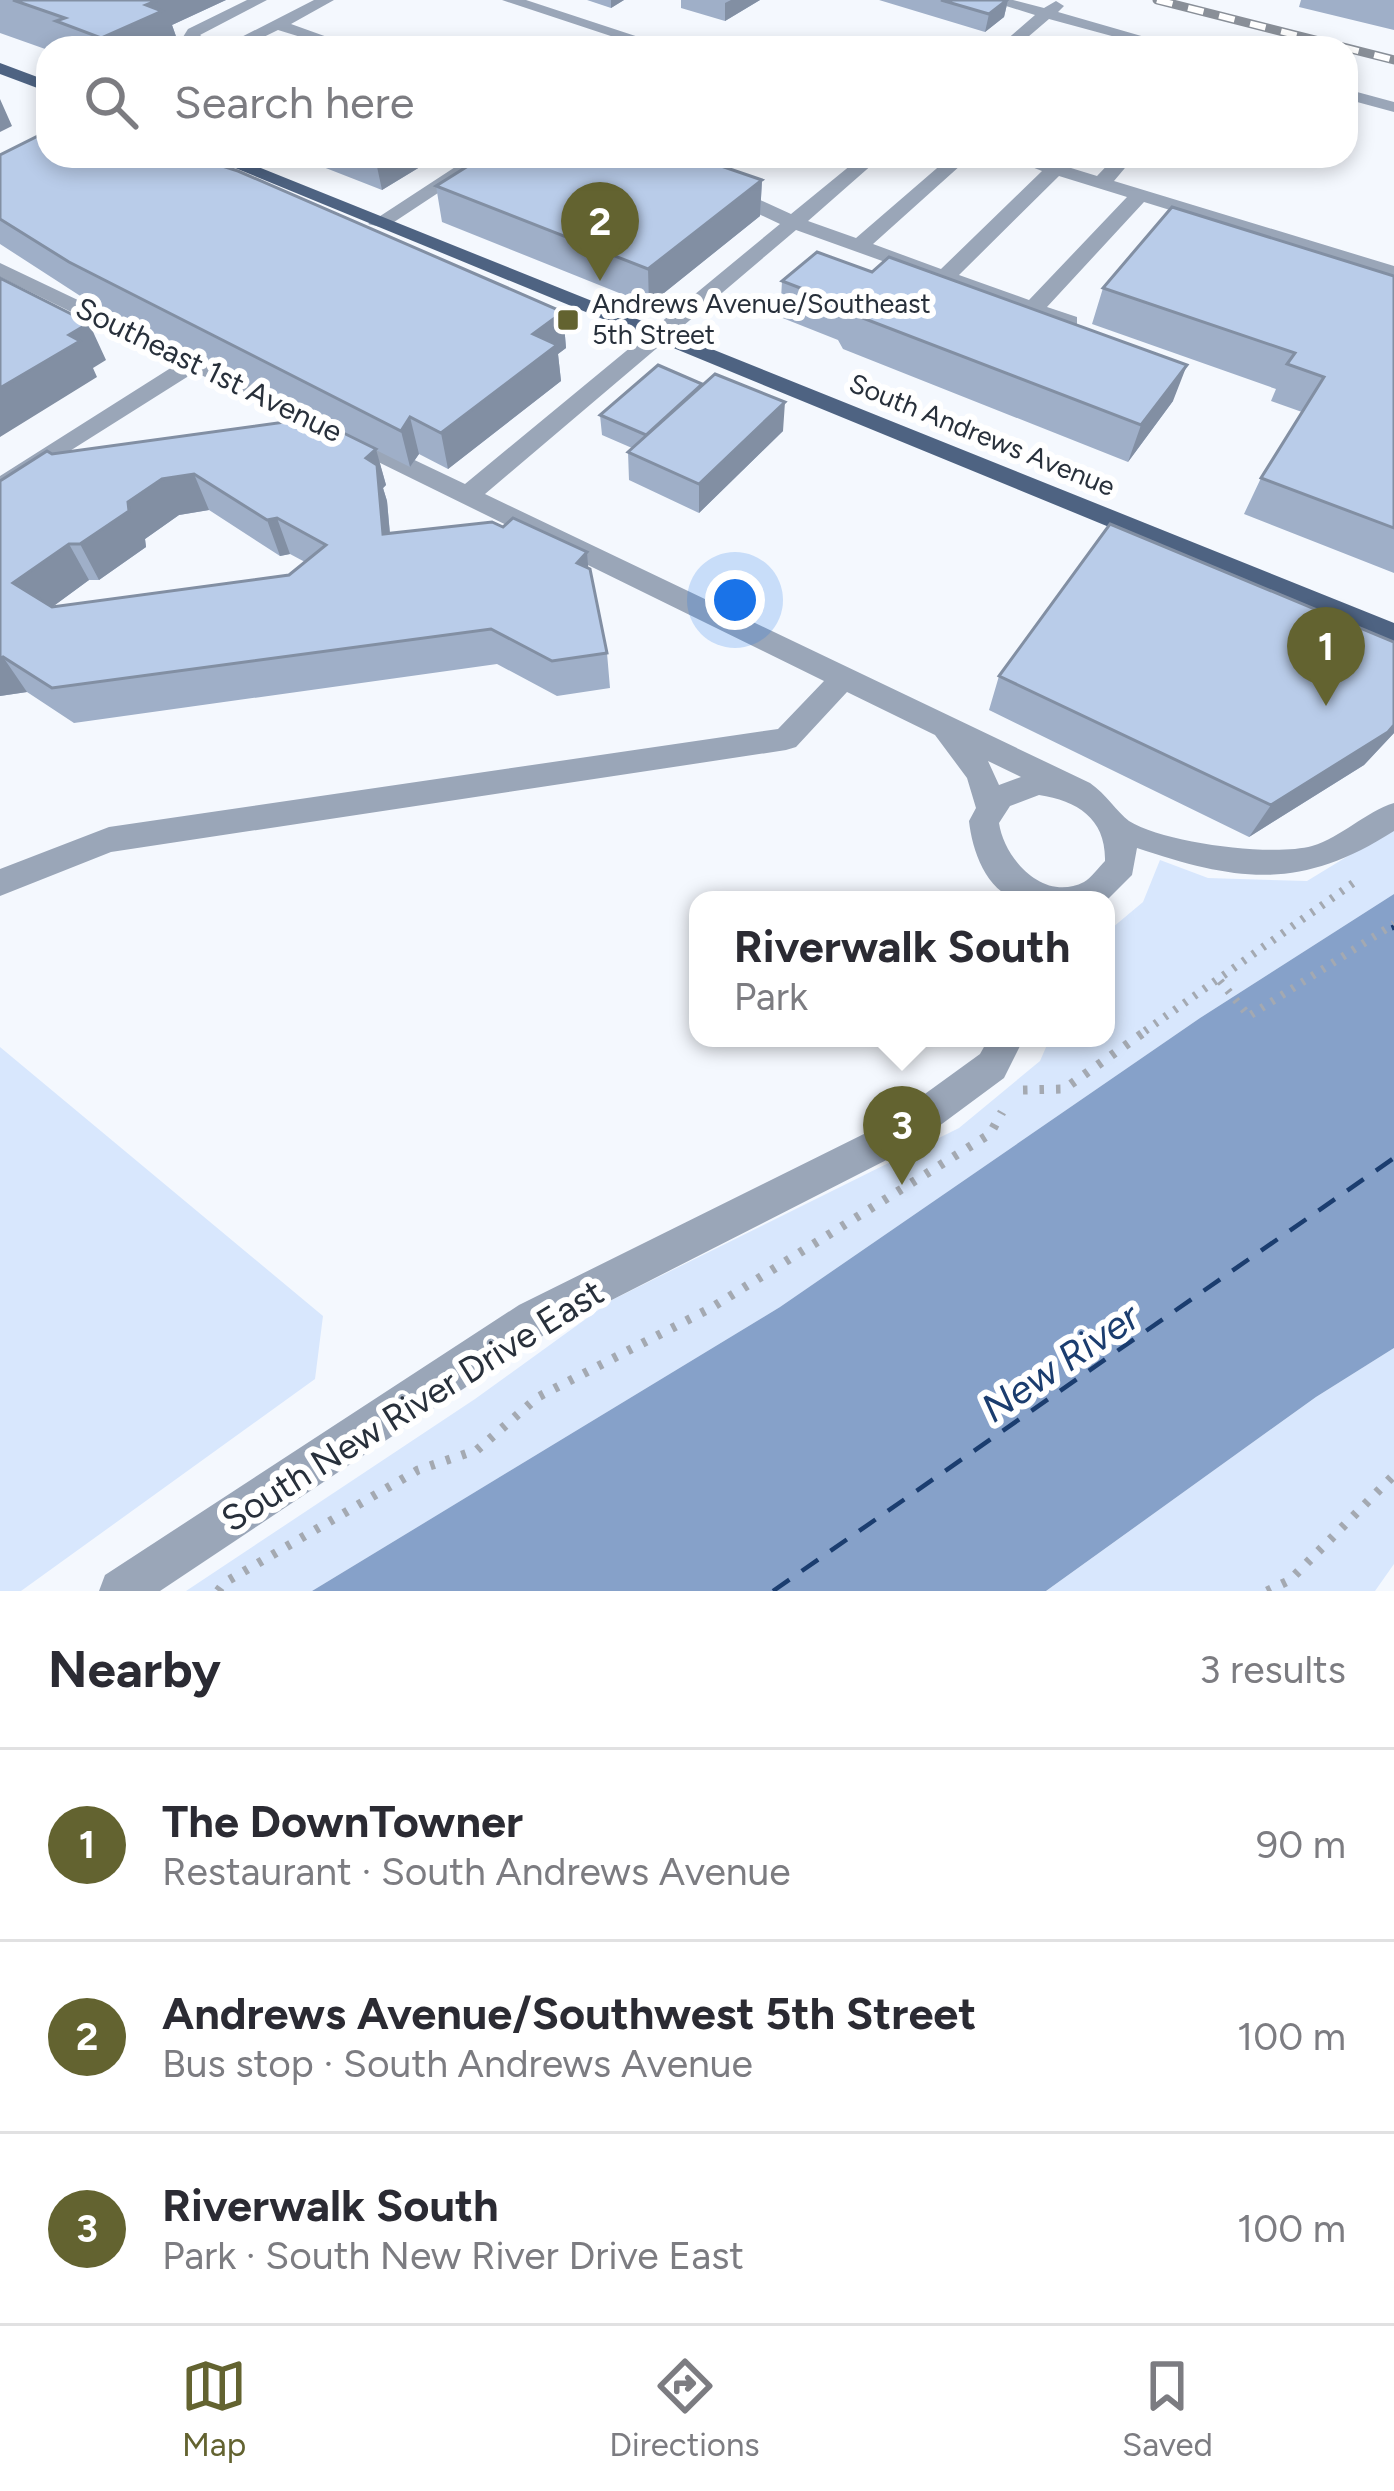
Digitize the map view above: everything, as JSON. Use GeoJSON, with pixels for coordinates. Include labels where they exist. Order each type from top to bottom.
{"type":"FeatureCollection","features":[{"type":"Feature","properties":{"kind":"main road"},"geometry":{"type":"LineString","coordinates":[[0,68],[36,82]]}},
{"type":"Feature","properties":{"kind":"main road","name":"South Andrews Avenue"},"geometry":{"type":"LineString","coordinates":[[244,168],[1394,634]]}},
{"type":"Feature","properties":{"kind":"street"},"geometry":{"type":"LineString","coordinates":[[192,36],[259,0]]}},
{"type":"Feature","properties":{"kind":"street"},"geometry":{"type":"LineString","coordinates":[[252,36],[326,0]]}},
{"type":"Feature","properties":{"kind":"street"},"geometry":{"type":"LineString","coordinates":[[510,0],[626,36]]}},
{"type":"Feature","properties":{"kind":"street"},"geometry":{"type":"LineString","coordinates":[[995,0],[1130,36]]}},
{"type":"Feature","properties":{"kind":"street"},"geometry":{"type":"LineString","coordinates":[[1020,36],[1063,0]]}},
{"type":"Feature","properties":{"kind":"street"},"geometry":{"type":"LineString","coordinates":[[277,24],[308,36]]}},
{"type":"Feature","properties":{"kind":"street"},"geometry":{"type":"LineString","coordinates":[[1358,97],[1394,107]]}},
{"type":"Feature","properties":{"kind":"street"},"geometry":{"type":"LineString","coordinates":[[378,224],[465,168]]}},
{"type":"Feature","properties":{"kind":"street"},"geometry":{"type":"LineString","coordinates":[[467,496],[858,168]]}},
{"type":"Feature","properties":{"kind":"street"},"geometry":{"type":"LineString","coordinates":[[859,246],[948,168]]}},
{"type":"Feature","properties":{"kind":"street"},"geometry":{"type":"LineString","coordinates":[[1052,168],[1394,273]]}},
{"type":"Feature","properties":{"kind":"street"},"geometry":{"type":"LineString","coordinates":[[1101,183],[1115,168]]}},
{"type":"Feature","properties":{"kind":"street"},"geometry":{"type":"LineString","coordinates":[[945,277],[1055,169]]}},
{"type":"Feature","properties":{"kind":"street"},"geometry":{"type":"LineString","coordinates":[[696,181],[792,222],[1099,334]]}},
{"type":"Feature","properties":{"kind":"street"},"geometry":{"type":"LineString","coordinates":[[1034,310],[1140,196]]}},
{"type":"Feature","properties":{"kind":"street","name":"Southeast 1st Avenue"},"geometry":{"type":"LineString","coordinates":[[0,269],[1079,792]]}},
{"type":"Feature","properties":{"kind":"street"},"geometry":{"type":"LineString","coordinates":[[0,487],[194,363]]}},
{"type":"Feature","properties":{"kind":"street"},"geometry":{"type":"LineString","coordinates":[[0,883],[109,840],[786,739],[844,678]]}},
{"type":"Feature","properties":{"kind":"street","name":"Southeast 1st Avenue"},"geometry":{"type":"LineString","coordinates":[[936,724],[980,773],[990,807]]}},
{"type":"Feature","properties":{"kind":"street"},"geometry":{"type":"LineString","coordinates":[[1028,891],[992,862],[983,843],[983,824],[1002,794],[1038,783],[1079,792],[1096,802],[1119,830],[1202,856],[1250,862],[1312,859],[1394,815]]}},
{"type":"Feature","properties":{"kind":"street"},"geometry":{"type":"LineString","coordinates":[[1091,891],[1112,881],[1121,866],[1119,830]]}},
{"type":"Feature","properties":{"kind":"street","name":"South New River Drive East"},"geometry":{"type":"LineString","coordinates":[[121,1591],[532,1319],[895,1137],[1000,1052]]}},
{"type":"Feature","properties":{"kind":"path"},"geometry":{"type":"LineString","coordinates":[[218,1591],[224,1583],[418,1470],[477,1450],[538,1397],[711,1308],[990,1134],[998,1114],[1027,1093],[1064,1089],[1375,868]]}},
{"type":"Feature","properties":{"kind":"path"},"geometry":{"type":"LineString","coordinates":[[1220,981],[1249,1016],[1394,923]]}},
{"type":"Feature","properties":{"kind":"path"},"geometry":{"type":"LineString","coordinates":[[1000,1052],[1027,1093]]}},
{"type":"Feature","properties":{"kind":"path"},"geometry":{"type":"LineString","coordinates":[[1267,1591],[1289,1580],[1394,1475]]}},
{"type":"Feature","properties":{"kind":"shaded area"},"geometry":{"type":"Polygon","coordinates":[[[1394,828],[1394,894],[1200,1018],[780,1307],[312,1591],[186,1591],[475,1399],[612,1300],[959,1128],[1040,1061],[1046,1047],[1115,1047],[1115,925],[1143,902],[1160,860],[1208,878],[1307,881],[1394,828]]]}},
{"type":"Feature","properties":{"kind":"shaded area"},"geometry":{"type":"Polygon","coordinates":[[[0,1047],[323,1316],[315,1379],[21,1591],[0,1591],[0,1047]]]}},
{"type":"Feature","properties":{"kind":"shaded area"},"geometry":{"type":"Polygon","coordinates":[[[1394,1348],[1394,1564],[1375,1591],[1046,1591],[1316,1397],[1394,1348]]]}},
{"type":"Feature","properties":{"kind":"water","name":"New River"},"geometry":{"type":"Polygon","coordinates":[[[1394,894],[1394,1348],[1316,1397],[1046,1591],[312,1591],[780,1307],[1200,1018],[1394,894]]]}},
{"type":"Feature","properties":{"kind":"building"},"geometry":{"type":"Polygon","coordinates":[[[13,0],[158,0],[146,5],[162,11],[106,36],[56,21],[65,18],[13,0]]]}},
{"type":"Feature","properties":{"kind":"building"},"geometry":{"type":"Polygon","coordinates":[[[941,0],[1007,0],[989,14],[941,0]]]}},
{"type":"Feature","properties":{"kind":"building"},"geometry":{"type":"Polygon","coordinates":[[[36,137],[36,168],[238,171],[563,312],[533,334],[557,345],[441,433],[410,417],[401,431],[69,262],[0,219],[0,155],[36,137]]]}},
{"type":"Feature","properties":{"kind":"building"},"geometry":{"type":"Polygon","coordinates":[[[465,168],[727,168],[762,180],[648,269],[436,186],[465,168]]]}},
{"type":"Feature","properties":{"kind":"building"},"geometry":{"type":"Polygon","coordinates":[[[1172,207],[1394,276],[1394,528],[1261,478],[1324,377],[1287,364],[1295,353],[1103,288],[1172,207]]]}},
{"type":"Feature","properties":{"kind":"building"},"geometry":{"type":"Polygon","coordinates":[[[817,252],[872,272],[889,257],[1187,365],[1141,425],[847,312],[842,304],[782,281],[817,252]]]}},
{"type":"Feature","properties":{"kind":"building"},"geometry":{"type":"Polygon","coordinates":[[[0,278],[89,323],[69,335],[80,341],[0,388],[0,278]]]}},
{"type":"Feature","properties":{"kind":"building"},"geometry":{"type":"Polygon","coordinates":[[[658,365],[702,384],[646,435],[600,415],[658,365]]]}},
{"type":"Feature","properties":{"kind":"building"},"geometry":{"type":"Polygon","coordinates":[[[715,374],[785,402],[699,484],[628,452],[715,374]]]}},
{"type":"Feature","properties":{"kind":"building"},"geometry":{"type":"Polygon","coordinates":[[[315,419],[376,449],[366,458],[377,465],[383,534],[492,522],[503,527],[513,518],[587,552],[577,563],[590,569],[607,653],[552,661],[491,629],[52,688],[0,658],[0,481],[47,451],[292,421],[304,427],[315,419]],[[194,474],[162,479],[128,502],[129,511],[80,544],[69,544],[13,583],[52,607],[289,575],[326,545],[277,518],[267,520],[194,474]]]}},
{"type":"Feature","properties":{"kind":"building"},"geometry":{"type":"Polygon","coordinates":[[[1110,524],[1394,642],[1394,725],[1271,805],[999,676],[1110,524]]]}},
{"type":"Feature","properties":{"kind":"ferry route"},"geometry":{"type":"LineString","coordinates":[[1392,925],[1394,930]]}},
{"type":"Feature","properties":{"kind":"ferry route"},"geometry":{"type":"LineString","coordinates":[[773,1591],[1394,1158]]}},
{"type":"Feature","properties":{"kind":"railway"},"geometry":{"type":"LineString","coordinates":[[1157,0],[1299,36]]}},
{"type":"Feature","properties":{"kind":"railway"},"geometry":{"type":"LineString","coordinates":[[1358,51],[1394,60]]}},
{"type":"Feature","properties":{"kind":"place","name":"Andrews Avenue/Southwest 5th Street"},"geometry":{"type":"Point","coordinates":[600,281]}},
{"type":"Feature","properties":{"kind":"place","name":"Andrews Avenue/Southeast 5th Street"},"geometry":{"type":"Point","coordinates":[568,320]}},
{"type":"Feature","properties":{"kind":"place","name":"The DownTowner"},"geometry":{"type":"Point","coordinates":[1326,706]}},
{"type":"Feature","properties":{"kind":"place","name":"Riverwalk South"},"geometry":{"type":"Point","coordinates":[902,1185]}}]}
